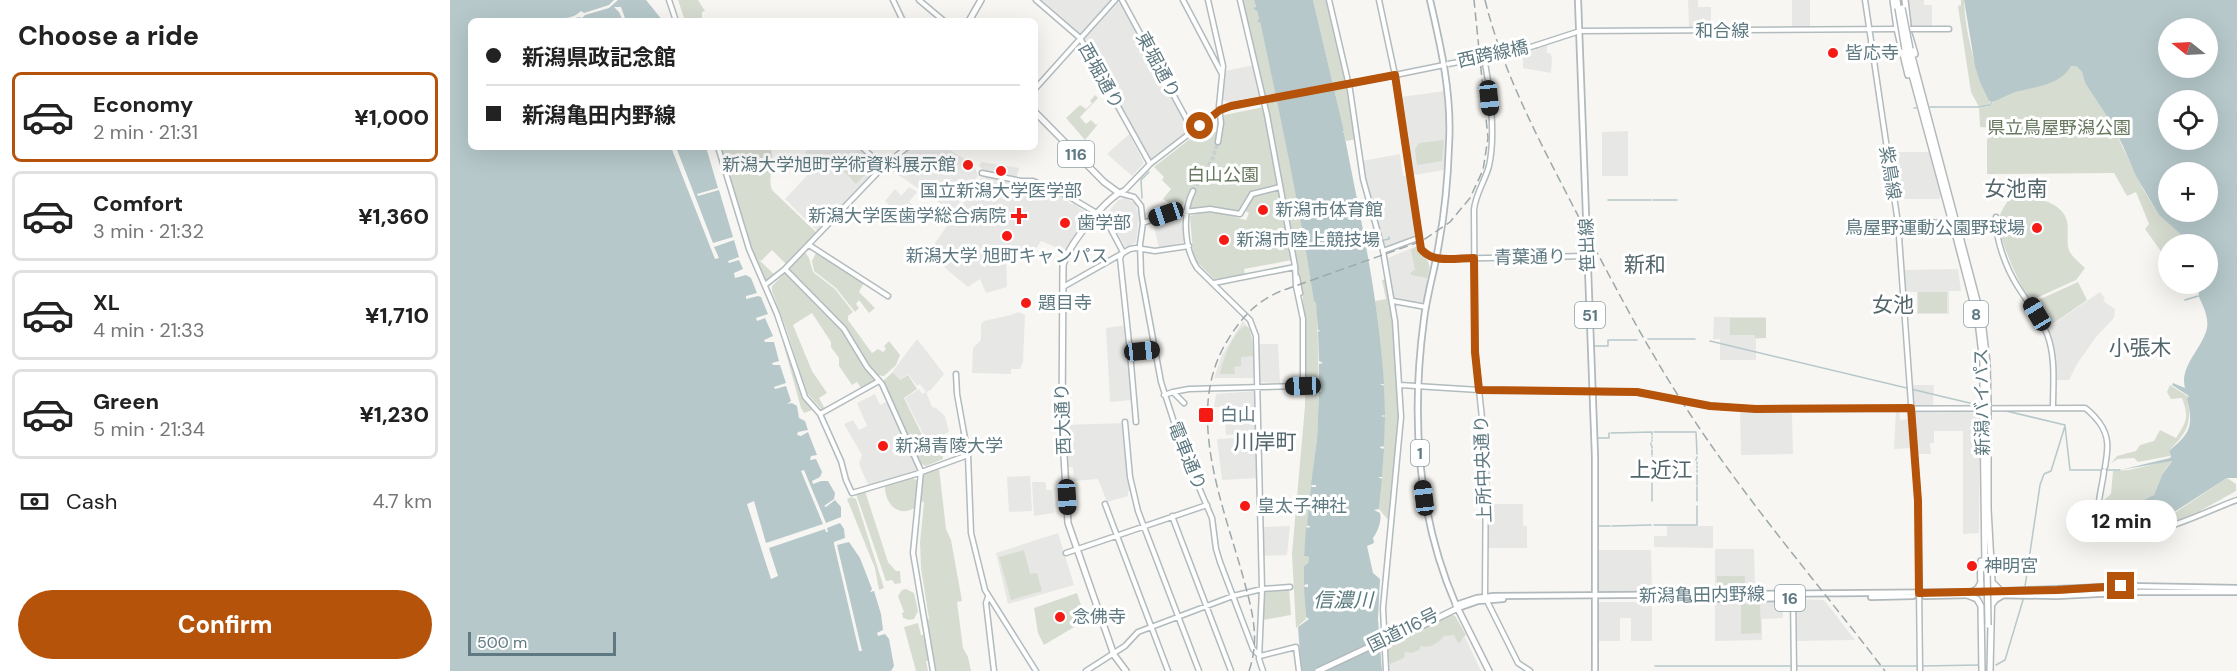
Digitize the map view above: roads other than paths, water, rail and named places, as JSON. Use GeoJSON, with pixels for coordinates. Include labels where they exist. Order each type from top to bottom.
{"type":"FeatureCollection","features":[{"type":"Feature","properties":{"kind":"highway"},"geometry":{"type":"LineString","coordinates":[[971,18],[981,0]]}},
{"type":"Feature","properties":{"kind":"highway"},"geometry":{"type":"LineString","coordinates":[[1897,29],[1902,24],[1899,0]]}},
{"type":"Feature","properties":{"kind":"highway","name":"新潟バイパス"},"geometry":{"type":"LineString","coordinates":[[1899,0],[1905,49],[1918,101],[1982,320],[1987,363],[1983,485],[1988,567]]}},
{"type":"Feature","properties":{"kind":"highway"},"geometry":{"type":"LineString","coordinates":[[1900,9],[1897,29],[1905,49]]}},
{"type":"Feature","properties":{"kind":"highway"},"geometry":{"type":"LineString","coordinates":[[1900,9],[1908,29],[1928,116]]}},
{"type":"Feature","properties":{"kind":"highway"},"geometry":{"type":"LineString","coordinates":[[1905,49],[1901,33],[1908,29]]}},
{"type":"Feature","properties":{"kind":"highway","name":"新潟バイパス"},"geometry":{"type":"LineString","coordinates":[[1905,49],[1928,116],[1954,222]]}},
{"type":"Feature","properties":{"kind":"highway","name":"116"},"geometry":{"type":"LineString","coordinates":[[1038,115],[1104,182],[1119,193]]}},
{"type":"Feature","properties":{"kind":"highway","name":"西大通り"},"geometry":{"type":"LineString","coordinates":[[1063,287],[1061,263],[1069,248],[1119,193]]}},
{"type":"Feature","properties":{"kind":"highway","name":"西大通り"},"geometry":{"type":"LineString","coordinates":[[1080,234],[1070,254],[1062,299],[1062,423],[1068,523],[1114,653],[1126,671]]}},
{"type":"Feature","properties":{"kind":"highway","name":"新潟バイパス"},"geometry":{"type":"LineString","coordinates":[[1985,408],[1988,509],[1986,671]]}},
{"type":"Feature","properties":{"kind":"highway"},"geometry":{"type":"LineString","coordinates":[[1983,485],[1981,580],[1982,589],[1990,600],[1992,609]]}},
{"type":"Feature","properties":{"kind":"highway"},"geometry":{"type":"LineString","coordinates":[[1986,671],[1992,609],[1995,600],[2002,593],[1994,585],[1988,567]]}},
{"type":"Feature","properties":{"kind":"highway"},"geometry":{"type":"LineString","coordinates":[[1981,613],[1986,593],[1988,567]]}},
{"type":"Feature","properties":{"kind":"highway"},"geometry":{"type":"LineString","coordinates":[[1981,580],[1978,588],[1970,594],[1978,600],[1981,613],[1986,671]]}},
{"type":"Feature","properties":{"kind":"highway","name":"国道116号"},"geometry":{"type":"LineString","coordinates":[[1325,671],[1457,607],[1487,671]]}},
{"type":"Feature","properties":{"kind":"highway","name":"国道116号"},"geometry":{"type":"LineString","coordinates":[[1318,671],[1400,634]]}},
{"type":"Feature","properties":{"kind":"main road","name":"1"},"geometry":{"type":"LineString","coordinates":[[1430,0],[1445,64],[1449,143],[1440,235],[1426,307],[1418,416],[1424,498],[1436,552],[1457,607]]}},
{"type":"Feature","properties":{"kind":"main road","name":"笹出線"},"geometry":{"type":"LineString","coordinates":[[1578,0],[1595,456],[1595,671]]}},
{"type":"Feature","properties":{"kind":"main road","name":"新潟亀田内野線"},"geometry":{"type":"LineString","coordinates":[[1457,607],[1486,598],[2057,593],[2089,588],[2151,586],[2237,588]]}},
{"type":"Feature","properties":{"kind":"main road"},"geometry":{"type":"LineString","coordinates":[[2104,587],[2118,592]]}},
{"type":"Feature","properties":{"kind":"main road"},"geometry":{"type":"LineString","coordinates":[[2089,588],[2104,593]]}},
{"type":"Feature","properties":{"kind":"main road","name":"新潟亀田内野線"},"geometry":{"type":"LineString","coordinates":[[2002,593],[2039,590],[2072,595],[2118,592],[2237,592]]}},
{"type":"Feature","properties":{"kind":"street"},"geometry":{"type":"LineString","coordinates":[[669,0],[675,18]]}},
{"type":"Feature","properties":{"kind":"street"},"geometry":{"type":"LineString","coordinates":[[892,0],[901,18]]}},
{"type":"Feature","properties":{"kind":"street"},"geometry":{"type":"LineString","coordinates":[[919,0],[940,18]]}},
{"type":"Feature","properties":{"kind":"street","name":"西堀通り"},"geometry":{"type":"LineString","coordinates":[[1036,0],[1080,38],[1150,164]]}},
{"type":"Feature","properties":{"kind":"street"},"geometry":{"type":"LineString","coordinates":[[1038,86],[1114,0]]}},
{"type":"Feature","properties":{"kind":"street","name":"東堀通り"},"geometry":{"type":"LineString","coordinates":[[1122,0],[1193,131]]}},
{"type":"Feature","properties":{"kind":"street"},"geometry":{"type":"LineString","coordinates":[[1183,0],[1223,75]]}},
{"type":"Feature","properties":{"kind":"street"},"geometry":{"type":"LineString","coordinates":[[1208,0],[1223,66],[1218,142]]}},
{"type":"Feature","properties":{"kind":"street"},"geometry":{"type":"LineString","coordinates":[[1164,395],[1189,389],[1303,386],[1303,319],[1295,267],[1267,115],[1240,0]]}},
{"type":"Feature","properties":{"kind":"street"},"geometry":{"type":"LineString","coordinates":[[1329,0],[1350,90],[1363,179],[1383,251],[1393,301],[1401,417],[1383,608],[1386,671]]}},
{"type":"Feature","properties":{"kind":"street"},"geometry":{"type":"LineString","coordinates":[[1379,0],[1395,75],[1418,238],[1424,253],[1436,259]]}},
{"type":"Feature","properties":{"kind":"street","name":"紫鳥線"},"geometry":{"type":"LineString","coordinates":[[1865,0],[1898,223],[1918,501],[1920,671]]}},
{"type":"Feature","properties":{"kind":"street"},"geometry":{"type":"LineString","coordinates":[[1882,29],[1892,24],[1900,9]]}},
{"type":"Feature","properties":{"kind":"street"},"geometry":{"type":"LineString","coordinates":[[1911,41],[1912,33],[1918,29]]}},
{"type":"Feature","properties":{"kind":"street","name":"和合線"},"geometry":{"type":"LineString","coordinates":[[1538,45],[1580,31],[1949,29]]}},
{"type":"Feature","properties":{"kind":"street","name":"西跨線橋"},"geometry":{"type":"LineString","coordinates":[[1445,64],[1518,51],[1538,45]]}},
{"type":"Feature","properties":{"kind":"street","name":"上所中央通り"},"geometry":{"type":"LineString","coordinates":[[1483,54],[1492,125],[1489,164],[1474,204],[1474,258],[1475,352],[1485,456],[1486,598]]}},
{"type":"Feature","properties":{"kind":"street"},"geometry":{"type":"LineString","coordinates":[[1119,193],[1150,164],[1220,110],[1445,64]]}},
{"type":"Feature","properties":{"kind":"street"},"geometry":{"type":"LineString","coordinates":[[719,150],[748,249],[783,331],[805,397],[820,414],[842,461],[846,480],[853,493],[968,455]]}},
{"type":"Feature","properties":{"kind":"street"},"geometry":{"type":"LineString","coordinates":[[865,150],[884,167]]}},
{"type":"Feature","properties":{"kind":"street"},"geometry":{"type":"LineString","coordinates":[[765,285],[785,269],[884,167],[904,150]]}},
{"type":"Feature","properties":{"kind":"street"},"geometry":{"type":"LineString","coordinates":[[982,173],[1037,182],[1099,214],[1105,218],[1123,252]]}},
{"type":"Feature","properties":{"kind":"street"},"geometry":{"type":"LineString","coordinates":[[1132,183],[1130,191],[1140,204],[1143,223],[1166,214],[1213,208],[1239,214],[1252,194],[1280,187]]}},
{"type":"Feature","properties":{"kind":"street"},"geometry":{"type":"LineString","coordinates":[[1193,191],[1186,213],[1191,258],[1197,268],[1254,326],[1256,336],[1262,589],[1260,656],[1263,671]]}},
{"type":"Feature","properties":{"kind":"street"},"geometry":{"type":"LineString","coordinates":[[1119,193],[1134,197]]}},
{"type":"Feature","properties":{"kind":"street"},"geometry":{"type":"LineString","coordinates":[[1898,223],[1996,220],[2003,253],[2014,280],[2050,341],[2053,408]]}},
{"type":"Feature","properties":{"kind":"street","name":"電車通り"},"geometry":{"type":"LineString","coordinates":[[1143,223],[1140,248],[1142,280],[1164,395],[1207,505],[1214,526],[1216,549],[1233,596],[1253,649],[1260,656]]}},
{"type":"Feature","properties":{"kind":"street"},"geometry":{"type":"LineString","coordinates":[[1383,251],[1418,238]]}},
{"type":"Feature","properties":{"kind":"street"},"geometry":{"type":"LineString","coordinates":[[809,245],[888,297]]}},
{"type":"Feature","properties":{"kind":"street"},"geometry":{"type":"LineString","coordinates":[[1063,287],[1123,252],[1140,248],[1155,251],[1189,246]]}},
{"type":"Feature","properties":{"kind":"street"},"geometry":{"type":"LineString","coordinates":[[1123,252],[1120,258],[1136,422]]}},
{"type":"Feature","properties":{"kind":"street","name":"青葉通り"},"geometry":{"type":"LineString","coordinates":[[1436,259],[1588,256]]}},
{"type":"Feature","properties":{"kind":"street"},"geometry":{"type":"LineString","coordinates":[[1213,283],[1295,267]]}},
{"type":"Feature","properties":{"kind":"street"},"geometry":{"type":"LineString","coordinates":[[785,269],[844,328],[867,367],[879,381],[921,471],[913,553],[933,671]]}},
{"type":"Feature","properties":{"kind":"street"},"geometry":{"type":"LineString","coordinates":[[1393,301],[1426,307]]}},
{"type":"Feature","properties":{"kind":"street"},"geometry":{"type":"LineString","coordinates":[[1130,352],[1155,350]]}},
{"type":"Feature","properties":{"kind":"street"},"geometry":{"type":"LineString","coordinates":[[956,374],[957,394],[968,455],[971,533],[988,597],[1036,671]]}},
{"type":"Feature","properties":{"kind":"street"},"geometry":{"type":"LineString","coordinates":[[820,414],[879,381]]}},
{"type":"Feature","properties":{"kind":"street"},"geometry":{"type":"LineString","coordinates":[[1400,385],[1479,390],[1645,393],[1710,406],[1747,409],[2085,408],[2106,431],[2108,450],[2099,516],[2105,527],[2114,534],[2122,536],[2168,529],[2237,500]]}},
{"type":"Feature","properties":{"kind":"street"},"geometry":{"type":"LineString","coordinates":[[1173,392],[1184,403]]}},
{"type":"Feature","properties":{"kind":"street"},"geometry":{"type":"LineString","coordinates":[[1125,422],[1130,480],[1144,527],[1199,671]]}},
{"type":"Feature","properties":{"kind":"street"},"geometry":{"type":"LineString","coordinates":[[1106,504],[1168,671]]}},
{"type":"Feature","properties":{"kind":"street"},"geometry":{"type":"LineString","coordinates":[[1066,554],[1207,505]]}},
{"type":"Feature","properties":{"kind":"street"},"geometry":{"type":"LineString","coordinates":[[1172,516],[1231,671]]}},
{"type":"Feature","properties":{"kind":"street"},"geometry":{"type":"LineString","coordinates":[[1086,671],[1125,646],[1138,632],[1150,626],[1233,596],[1262,589],[1290,587]]}},
{"type":"Feature","properties":{"kind":"street"},"geometry":{"type":"LineString","coordinates":[[1793,596],[1794,671]]}},
{"type":"Feature","properties":{"kind":"street"},"geometry":{"type":"LineString","coordinates":[[988,597],[986,603],[994,671]]}},
{"type":"Feature","properties":{"kind":"street"},"geometry":{"type":"LineString","coordinates":[[1486,598],[1518,663],[1530,671]]}},
{"type":"Feature","properties":{"kind":"street"},"geometry":{"type":"LineString","coordinates":[[1260,656],[1296,647],[1299,671]]}},
{"type":"Feature","properties":{"kind":"street"},"geometry":{"type":"LineString","coordinates":[[1253,649],[1263,671]]}},
{"type":"Feature","properties":{"kind":"water"},"geometry":{"type":"Polygon","coordinates":[[[450,0],[614,0],[609,5],[584,13],[581,11],[571,17],[563,18],[468,18],[468,150],[672,150],[715,259],[719,258],[714,247],[734,240],[739,257],[728,261],[729,263],[739,260],[743,269],[734,273],[735,278],[746,275],[751,278],[757,293],[746,296],[746,299],[761,297],[768,314],[756,318],[757,321],[765,318],[773,336],[764,340],[774,342],[779,361],[772,363],[780,365],[786,383],[774,387],[775,389],[786,386],[791,401],[787,404],[792,403],[797,406],[799,418],[805,421],[808,430],[798,432],[797,435],[801,436],[808,432],[817,455],[811,456],[810,460],[816,459],[822,472],[820,477],[812,481],[813,484],[828,481],[835,493],[834,499],[824,506],[826,507],[835,500],[841,507],[841,517],[826,523],[804,470],[801,471],[823,524],[766,543],[754,501],[747,504],[771,579],[778,576],[769,548],[825,529],[828,532],[827,528],[840,523],[844,529],[845,538],[834,544],[859,651],[862,651],[837,545],[849,542],[860,558],[872,589],[870,592],[874,591],[883,630],[877,633],[878,636],[885,634],[889,639],[894,666],[891,671],[450,671],[450,0]]]}},
{"type":"Feature","properties":{"kind":"water"},"geometry":{"type":"Polygon","coordinates":[[[618,0],[646,0],[661,18],[625,18],[621,7],[614,7],[622,18],[582,18],[609,8],[618,0]]]}},
{"type":"Feature","properties":{"kind":"water","name":"信濃川"},"geometry":{"type":"Polygon","coordinates":[[[1254,0],[1313,0],[1344,131],[1342,132],[1362,226],[1382,352],[1384,384],[1380,384],[1384,386],[1385,415],[1381,416],[1385,417],[1384,446],[1380,448],[1384,449],[1382,477],[1378,477],[1382,479],[1379,509],[1374,510],[1380,513],[1380,519],[1373,538],[1374,543],[1367,546],[1373,573],[1380,579],[1378,619],[1382,671],[1302,671],[1301,669],[1298,627],[1309,619],[1306,617],[1304,587],[1308,587],[1308,584],[1304,585],[1304,566],[1308,563],[1309,557],[1304,556],[1306,528],[1311,527],[1307,525],[1311,487],[1316,487],[1316,485],[1311,485],[1317,439],[1319,392],[1322,392],[1319,389],[1319,364],[1323,363],[1319,361],[1318,332],[1320,330],[1318,330],[1316,303],[1296,196],[1260,22],[1257,22],[1259,19],[1257,11],[1253,8],[1256,7],[1254,0]]]}},
{"type":"Feature","properties":{"kind":"water"},"geometry":{"type":"Polygon","coordinates":[[[1964,0],[2237,0],[2237,478],[2227,478],[2171,514],[2160,515],[2158,503],[2140,502],[2154,495],[2162,475],[2172,461],[2120,470],[2170,458],[2169,451],[2186,434],[2190,423],[2187,399],[2189,396],[2172,385],[2173,383],[2185,388],[2185,372],[2205,335],[2206,316],[2199,294],[2218,294],[2218,234],[2180,234],[2167,222],[2218,222],[2218,162],[2158,162],[2158,213],[2136,176],[2110,121],[2085,83],[2082,72],[2076,66],[2071,66],[2067,72],[2054,81],[2015,92],[1993,102],[1989,101],[1975,66],[1964,0]]]}},
{"type":"Feature","properties":{"kind":"water"},"geometry":{"type":"Polygon","coordinates":[[[677,150],[707,150],[718,188],[697,194],[698,196],[719,190],[733,237],[713,243],[677,150]]]}},
{"type":"Feature","properties":{"kind":"waterway"},"geometry":{"type":"LineString","coordinates":[[1930,107],[1979,107],[1990,105],[1992,101]]}},
{"type":"Feature","properties":{"kind":"waterway"},"geometry":{"type":"LineString","coordinates":[[1142,198],[1141,180],[1149,172]]}},
{"type":"Feature","properties":{"kind":"waterway"},"geometry":{"type":"LineString","coordinates":[[1608,200],[1651,200]]}},
{"type":"Feature","properties":{"kind":"waterway"},"geometry":{"type":"LineString","coordinates":[[1653,200],[1677,200]]}},
{"type":"Feature","properties":{"kind":"waterway"},"geometry":{"type":"LineString","coordinates":[[1375,242],[1389,239],[1389,237]]}},
{"type":"Feature","properties":{"kind":"waterway"},"geometry":{"type":"LineString","coordinates":[[2185,300],[2198,296]]}},
{"type":"Feature","properties":{"kind":"waterway"},"geometry":{"type":"LineString","coordinates":[[1653,339],[1695,339]]}},
{"type":"Feature","properties":{"kind":"waterway"},"geometry":{"type":"LineString","coordinates":[[1594,346],[1608,346],[1608,340]]}},
{"type":"Feature","properties":{"kind":"waterway"},"geometry":{"type":"LineString","coordinates":[[1609,340],[1637,340]]}},
{"type":"Feature","properties":{"kind":"waterway"},"geometry":{"type":"LineString","coordinates":[[1710,341],[1982,406]]}},
{"type":"Feature","properties":{"kind":"waterway"},"geometry":{"type":"LineString","coordinates":[[2002,410],[2065,425]]}},
{"type":"Feature","properties":{"kind":"waterway"},"geometry":{"type":"LineString","coordinates":[[2065,426],[2070,470],[2120,470]]}},
{"type":"Feature","properties":{"kind":"waterway"},"geometry":{"type":"LineString","coordinates":[[1996,665],[2005,660],[2023,600],[2040,485],[2044,474],[2051,471],[2065,426]]}},
{"type":"Feature","properties":{"kind":"waterway"},"geometry":{"type":"LineString","coordinates":[[1611,433],[1652,432],[1652,435]]}},
{"type":"Feature","properties":{"kind":"waterway"},"geometry":{"type":"LineString","coordinates":[[1654,432],[1696,432],[1697,454]]}},
{"type":"Feature","properties":{"kind":"waterway"},"geometry":{"type":"LineString","coordinates":[[1597,438],[1609,438],[1609,433]]}},
{"type":"Feature","properties":{"kind":"waterway"},"geometry":{"type":"LineString","coordinates":[[1652,450],[1652,455]]}},
{"type":"Feature","properties":{"kind":"waterway"},"geometry":{"type":"LineString","coordinates":[[1652,457],[1652,501]]}},
{"type":"Feature","properties":{"kind":"waterway"},"geometry":{"type":"LineString","coordinates":[[1697,475],[1697,485]]}},
{"type":"Feature","properties":{"kind":"waterway"},"geometry":{"type":"LineString","coordinates":[[1697,487],[1697,501]]}},
{"type":"Feature","properties":{"kind":"waterway"},"geometry":{"type":"LineString","coordinates":[[1654,525],[1697,525],[1697,506]]}},
{"type":"Feature","properties":{"kind":"waterway"},"geometry":{"type":"LineString","coordinates":[[1612,526],[1651,525]]}},
{"type":"Feature","properties":{"kind":"waterway"},"geometry":{"type":"LineString","coordinates":[[1598,526],[1610,526]]}},
{"type":"Feature","properties":{"kind":"waterway"},"geometry":{"type":"LineString","coordinates":[[1923,666],[1978,665]]}},
{"type":"Feature","properties":{"kind":"waterway"},"geometry":{"type":"LineString","coordinates":[[1655,666],[1918,666]]}},
{"type":"Feature","properties":{"kind":"tunnel"},"geometry":{"type":"LineString","coordinates":[[1193,191],[1212,160],[1218,142]]}},
{"type":"Feature","properties":{"kind":"railway"},"geometry":{"type":"LineString","coordinates":[[1249,671],[1254,646],[1251,610],[1211,457],[1208,398],[1214,370],[1226,343],[1237,326],[1263,300],[1281,291],[1422,241],[1450,222],[1470,198],[1483,170],[1488,138],[1474,0]]}},
{"type":"Feature","properties":{"kind":"railway"},"geometry":{"type":"LineString","coordinates":[[1485,0],[1501,53],[1534,130],[1658,363],[1736,480],[1885,671]]}},
{"type":"Feature","properties":{"kind":"place","name":"皆応寺"},"geometry":{"type":"Point","coordinates":[1833,53]}},
{"type":"Feature","properties":{"kind":"place","name":"新潟大学旭町学術資料展示館"},"geometry":{"type":"Point","coordinates":[968,165]}},
{"type":"Feature","properties":{"kind":"place","name":"国立新潟大学医学部"},"geometry":{"type":"Point","coordinates":[1001,171]}},
{"type":"Feature","properties":{"kind":"place","name":"新潟市体育館"},"geometry":{"type":"Point","coordinates":[1263,210]}},
{"type":"Feature","properties":{"kind":"place","name":"新潟大学医歯学総合病院"},"geometry":{"type":"Point","coordinates":[1019,216]}},
{"type":"Feature","properties":{"kind":"place","name":"歯学部"},"geometry":{"type":"Point","coordinates":[1065,223]}},
{"type":"Feature","properties":{"kind":"place","name":"鳥屋野運動公園野球場"},"geometry":{"type":"Point","coordinates":[2037,228]}},
{"type":"Feature","properties":{"kind":"place","name":"新潟大学 旭町キャンパス"},"geometry":{"type":"Point","coordinates":[1007,236]}},
{"type":"Feature","properties":{"kind":"place","name":"新潟市陸上競技場"},"geometry":{"type":"Point","coordinates":[1224,240]}},
{"type":"Feature","properties":{"kind":"place","name":"題目寺"},"geometry":{"type":"Point","coordinates":[1026,303]}},
{"type":"Feature","properties":{"kind":"place","name":"白山"},"geometry":{"type":"Point","coordinates":[1206,415]}},
{"type":"Feature","properties":{"kind":"place","name":"新潟青陵大学"},"geometry":{"type":"Point","coordinates":[883,446]}},
{"type":"Feature","properties":{"kind":"place","name":"皇太子神社"},"geometry":{"type":"Point","coordinates":[1245,506]}},
{"type":"Feature","properties":{"kind":"place","name":"神明宮"},"geometry":{"type":"Point","coordinates":[1972,566]}},
{"type":"Feature","properties":{"kind":"place","name":"念佛寺"},"geometry":{"type":"Point","coordinates":[1060,617]}},
{"type":"Feature","properties":{"kind":"district","name":"女池南"},"geometry":{"type":"Point","coordinates":[2016,189]}},
{"type":"Feature","properties":{"kind":"district","name":"新和"},"geometry":{"type":"Point","coordinates":[1645,265]}},
{"type":"Feature","properties":{"kind":"district","name":"女池"},"geometry":{"type":"Point","coordinates":[1893,305]}},
{"type":"Feature","properties":{"kind":"district","name":"小張木"},"geometry":{"type":"Point","coordinates":[2140,348]}},
{"type":"Feature","properties":{"kind":"district","name":"川岸町"},"geometry":{"type":"Point","coordinates":[1265,442]}},
{"type":"Feature","properties":{"kind":"district","name":"上近江"},"geometry":{"type":"Point","coordinates":[1661,470]}},
{"type":"Feature","properties":{"kind":"park label","name":"県立鳥屋野潟公園"},"geometry":{"type":"Point","coordinates":[2059,128]}},
{"type":"Feature","properties":{"kind":"park label","name":"白山公園"},"geometry":{"type":"Point","coordinates":[1223,175]}}]}
